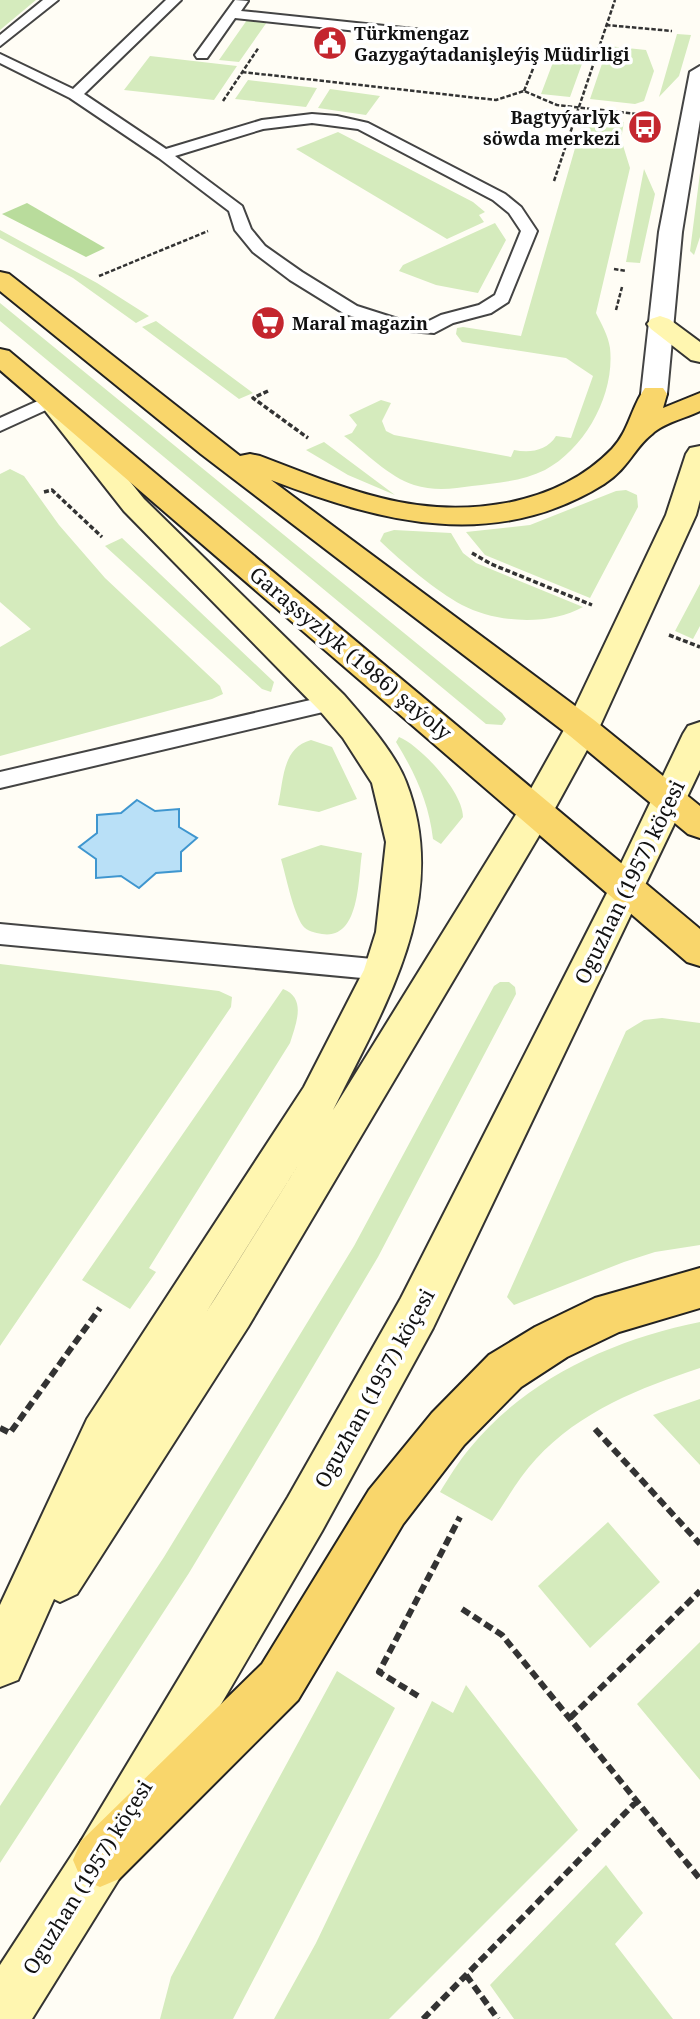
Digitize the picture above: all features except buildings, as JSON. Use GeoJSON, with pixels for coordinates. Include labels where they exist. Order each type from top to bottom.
{"type":"FeatureCollection","features":[{"type":"Feature","properties":{"kind":"main road"},"geometry":{"type":"LineString","coordinates":[[0,279],[211,448],[582,728],[685,812]]}},
{"type":"Feature","properties":{"kind":"main road"},"geometry":{"type":"LineString","coordinates":[[660,324],[700,354]]}},
{"type":"Feature","properties":{"kind":"main road","name":"Garaşsyzlyk (1986) şaýoly"},"geometry":{"type":"LineString","coordinates":[[0,357],[700,951]]}},
{"type":"Feature","properties":{"kind":"main road"},"geometry":{"type":"LineString","coordinates":[[211,448],[369,503],[423,515],[478,515],[540,503],[591,483],[626,451],[643,427],[654,394]]}},
{"type":"Feature","properties":{"kind":"main road"},"geometry":{"type":"LineString","coordinates":[[0,1662],[103,1435],[318,1099],[383,970],[395,932],[404,871],[404,842],[389,781],[355,730],[332,703],[134,505],[51,401]]}},
{"type":"Feature","properties":{"kind":"main road"},"geometry":{"type":"LineString","coordinates":[[643,427],[700,401]]}},
{"type":"Feature","properties":{"kind":"main road"},"geometry":{"type":"LineString","coordinates":[[0,1670],[232,1312],[536,812],[582,728],[681,515],[700,454]]}},
{"type":"Feature","properties":{"kind":"main road","name":"Oguzhan (1957) köçesi"},"geometry":{"type":"LineString","coordinates":[[0,2017],[100,1860],[305,1514],[416,1313],[627,889],[685,812],[700,734]]}},
{"type":"Feature","properties":{"kind":"main road"},"geometry":{"type":"LineString","coordinates":[[100,1860],[280,1682],[386,1507],[447,1429],[505,1371],[551,1342],[611,1313],[700,1288]]}},
{"type":"Feature","properties":{"kind":"street"},"geometry":{"type":"LineString","coordinates":[[654,394],[674,199],[684,136],[700,72]]}},
{"type":"Feature","properties":{"kind":"lane"},"geometry":{"type":"LineString","coordinates":[[0,42],[51,0]]}},
{"type":"Feature","properties":{"kind":"lane"},"geometry":{"type":"LineString","coordinates":[[75,95],[174,0]]}},
{"type":"Feature","properties":{"kind":"lane"},"geometry":{"type":"LineString","coordinates":[[202,55],[242,0]]}},
{"type":"Feature","properties":{"kind":"lane"},"geometry":{"type":"LineString","coordinates":[[232,14],[424,34]]}},
{"type":"Feature","properties":{"kind":"lane"},"geometry":{"type":"LineString","coordinates":[[0,58],[75,95],[164,155],[236,209],[243,230],[259,249],[296,276],[352,310],[402,326],[428,328],[447,319],[485,309],[502,298],[529,231],[515,210],[499,197],[363,126],[348,122],[317,118],[271,121],[164,155]]}},
{"type":"Feature","properties":{"kind":"lane"},"geometry":{"type":"LineString","coordinates":[[0,425],[51,401]]}},
{"type":"Feature","properties":{"kind":"lane"},"geometry":{"type":"LineString","coordinates":[[0,780],[332,703]]}},
{"type":"Feature","properties":{"kind":"lane"},"geometry":{"type":"LineString","coordinates":[[0,934],[383,970]]}},
{"type":"Feature","properties":{"kind":"path"},"geometry":{"type":"LineString","coordinates":[[554,181],[615,0]]}},
{"type":"Feature","properties":{"kind":"path"},"geometry":{"type":"LineString","coordinates":[[606,25],[672,32]]}},
{"type":"Feature","properties":{"kind":"path"},"geometry":{"type":"LineString","coordinates":[[524,91],[541,49],[596,54]]}},
{"type":"Feature","properties":{"kind":"path"},"geometry":{"type":"LineString","coordinates":[[242,72],[496,100],[524,91],[557,105],[637,114]]}},
{"type":"Feature","properties":{"kind":"path"},"geometry":{"type":"LineString","coordinates":[[99,276],[239,218]]}},
{"type":"Feature","properties":{"kind":"path"},"geometry":{"type":"LineString","coordinates":[[614,269],[626,270],[616,310]]}},
{"type":"Feature","properties":{"kind":"path"},"geometry":{"type":"LineString","coordinates":[[268,391],[253,398],[308,438]]}},
{"type":"Feature","properties":{"kind":"path"},"geometry":{"type":"LineString","coordinates":[[44,492],[52,490],[102,537]]}},
{"type":"Feature","properties":{"kind":"path"},"geometry":{"type":"LineString","coordinates":[[455,516],[464,543],[480,559],[700,648]]}},
{"type":"Feature","properties":{"kind":"path"},"geometry":{"type":"LineString","coordinates":[[0,1428],[10,1433],[100,1308]]}},
{"type":"Feature","properties":{"kind":"path"},"geometry":{"type":"LineString","coordinates":[[595,1429],[700,1544]]}},
{"type":"Feature","properties":{"kind":"path"},"geometry":{"type":"LineString","coordinates":[[418,1696],[379,1672],[460,1517]]}},
{"type":"Feature","properties":{"kind":"path"},"geometry":{"type":"LineString","coordinates":[[570,1718],[700,1591]]}},
{"type":"Feature","properties":{"kind":"path"},"geometry":{"type":"LineString","coordinates":[[462,1609],[502,1635],[700,1879]]}},
{"type":"Feature","properties":{"kind":"path"},"geometry":{"type":"LineString","coordinates":[[423,2019],[637,1801]]}},
{"type":"Feature","properties":{"kind":"path"},"geometry":{"type":"LineString","coordinates":[[466,1975],[498,2019]]}},
{"type":"Feature","properties":{"kind":"green space"},"geometry":{"type":"Polygon","coordinates":[[[0,0],[36,0],[0,30],[0,0]]]}},
{"type":"Feature","properties":{"kind":"green space"},"geometry":{"type":"Polygon","coordinates":[[[247,20],[267,22],[239,62],[219,60],[247,20]]]}},
{"type":"Feature","properties":{"kind":"green space"},"geometry":{"type":"Polygon","coordinates":[[[677,34],[691,35],[679,76],[659,97],[677,34]]]}},
{"type":"Feature","properties":{"kind":"green space"},"geometry":{"type":"Polygon","coordinates":[[[608,46],[646,50],[654,71],[644,101],[635,104],[590,99],[608,46]]]}},
{"type":"Feature","properties":{"kind":"green space"},"geometry":{"type":"Polygon","coordinates":[[[150,56],[237,66],[214,100],[124,90],[150,56]]]}},
{"type":"Feature","properties":{"kind":"green space"},"geometry":{"type":"Polygon","coordinates":[[[555,57],[583,61],[570,97],[541,94],[555,57]]]}},
{"type":"Feature","properties":{"kind":"green space"},"geometry":{"type":"Polygon","coordinates":[[[248,80],[317,88],[306,107],[235,99],[248,80]]]}},
{"type":"Feature","properties":{"kind":"green space"},"geometry":{"type":"Polygon","coordinates":[[[330,89],[380,96],[366,115],[318,108],[330,89]]]}},
{"type":"Feature","properties":{"kind":"green space"},"geometry":{"type":"Polygon","coordinates":[[[584,117],[624,122],[621,139],[630,168],[596,313],[609,343],[610,366],[608,383],[595,418],[585,434],[560,460],[528,477],[443,489],[421,487],[405,481],[386,470],[344,436],[352,433],[357,425],[349,415],[381,400],[391,403],[382,421],[386,431],[394,435],[511,457],[514,450],[532,451],[543,448],[556,436],[571,438],[593,376],[566,358],[462,342],[456,334],[457,328],[463,327],[521,336],[584,117]]]}},
{"type":"Feature","properties":{"kind":"green space"},"geometry":{"type":"Polygon","coordinates":[[[338,132],[473,202],[485,212],[479,215],[484,222],[447,239],[296,149],[338,132]]]}},
{"type":"Feature","properties":{"kind":"green space"},"geometry":{"type":"Polygon","coordinates":[[[644,169],[655,194],[640,263],[626,262],[644,169]]]}},
{"type":"Feature","properties":{"kind":"green space"},"geometry":{"type":"Polygon","coordinates":[[[700,173],[700,237],[694,255],[690,251],[700,173]]]}},
{"type":"Feature","properties":{"kind":"green space"},"geometry":{"type":"Polygon","coordinates":[[[27,203],[105,248],[86,257],[2,214],[27,203]]]}},
{"type":"Feature","properties":{"kind":"green space"},"geometry":{"type":"Polygon","coordinates":[[[495,223],[506,240],[478,293],[436,285],[399,271],[403,265],[495,223]]]}},
{"type":"Feature","properties":{"kind":"green space"},"geometry":{"type":"Polygon","coordinates":[[[0,230],[97,283],[149,316],[136,323],[73,278],[0,238],[0,230]]]}},
{"type":"Feature","properties":{"kind":"green space"},"geometry":{"type":"Polygon","coordinates":[[[0,303],[502,713],[506,719],[502,725],[486,724],[0,321],[0,303]]]}},
{"type":"Feature","properties":{"kind":"green space"},"geometry":{"type":"Polygon","coordinates":[[[156,321],[253,393],[239,399],[142,327],[156,321]]]}},
{"type":"Feature","properties":{"kind":"green space"},"geometry":{"type":"Polygon","coordinates":[[[324,442],[395,495],[348,475],[306,450],[324,442]]]}},
{"type":"Feature","properties":{"kind":"green space"},"geometry":{"type":"Polygon","coordinates":[[[10,469],[24,476],[59,525],[105,578],[220,686],[223,694],[0,756],[0,647],[31,629],[0,602],[0,474],[10,469]]]}},
{"type":"Feature","properties":{"kind":"green space"},"geometry":{"type":"Polygon","coordinates":[[[626,490],[637,495],[638,507],[590,598],[485,555],[466,532],[530,525],[616,491],[626,490]]]}},
{"type":"Feature","properties":{"kind":"green space"},"geometry":{"type":"Polygon","coordinates":[[[394,530],[451,533],[463,553],[476,563],[583,607],[555,617],[522,620],[490,616],[476,611],[430,584],[380,541],[384,533],[394,530]]]}},
{"type":"Feature","properties":{"kind":"green space"},"geometry":{"type":"Polygon","coordinates":[[[122,538],[274,682],[271,692],[262,689],[105,546],[122,538]]]}},
{"type":"Feature","properties":{"kind":"green space"},"geometry":{"type":"Polygon","coordinates":[[[700,584],[700,626],[693,639],[675,631],[700,584]]]}},
{"type":"Feature","properties":{"kind":"green space"},"geometry":{"type":"Polygon","coordinates":[[[399,737],[418,750],[439,771],[449,783],[461,807],[463,817],[441,844],[433,839],[420,789],[396,742],[399,737]]]}},
{"type":"Feature","properties":{"kind":"green space"},"geometry":{"type":"Polygon","coordinates":[[[311,740],[332,747],[357,799],[319,812],[278,805],[289,757],[294,750],[311,740]]]}},
{"type":"Feature","properties":{"kind":"green space"},"geometry":{"type":"Polygon","coordinates":[[[321,845],[362,853],[358,892],[350,918],[344,928],[334,933],[322,934],[309,930],[299,920],[281,859],[321,845]]]}},
{"type":"Feature","properties":{"kind":"green space"},"geometry":{"type":"Polygon","coordinates":[[[0,964],[219,991],[232,997],[231,1007],[0,1346],[0,964]]]}},
{"type":"Feature","properties":{"kind":"green space"},"geometry":{"type":"Polygon","coordinates":[[[500,982],[509,982],[515,987],[516,994],[378,1257],[189,1573],[0,1863],[0,1806],[164,1557],[354,1246],[494,986],[500,982]]]}},
{"type":"Feature","properties":{"kind":"green space"},"geometry":{"type":"Polygon","coordinates":[[[283,989],[295,999],[298,1012],[290,1043],[149,1268],[156,1272],[130,1309],[82,1280],[283,989]]]}},
{"type":"Feature","properties":{"kind":"green space"},"geometry":{"type":"Polygon","coordinates":[[[662,1018],[700,1023],[700,1245],[655,1252],[624,1262],[514,1305],[507,1297],[626,1031],[644,1020],[662,1018]]]}},
{"type":"Feature","properties":{"kind":"green space"},"geometry":{"type":"Polygon","coordinates":[[[700,1322],[700,1368],[633,1393],[591,1414],[572,1427],[530,1466],[492,1521],[440,1492],[466,1453],[492,1423],[545,1382],[604,1351],[668,1329],[700,1322]]]}},
{"type":"Feature","properties":{"kind":"green space"},"geometry":{"type":"Polygon","coordinates":[[[700,1399],[700,1465],[653,1415],[700,1399]]]}},
{"type":"Feature","properties":{"kind":"green space"},"geometry":{"type":"Polygon","coordinates":[[[608,1522],[660,1582],[590,1648],[538,1586],[608,1522]]]}},
{"type":"Feature","properties":{"kind":"green space"},"geometry":{"type":"Polygon","coordinates":[[[700,1642],[700,1780],[637,1704],[700,1642]]]}},
{"type":"Feature","properties":{"kind":"green space"},"geometry":{"type":"Polygon","coordinates":[[[337,1671],[395,1708],[233,2019],[160,2019],[171,1977],[337,1671]]]}},
{"type":"Feature","properties":{"kind":"green space"},"geometry":{"type":"Polygon","coordinates":[[[466,1685],[578,1830],[389,2019],[274,2019],[316,1943],[432,1701],[453,1713],[466,1685]]]}},
{"type":"Feature","properties":{"kind":"green space"},"geometry":{"type":"Polygon","coordinates":[[[606,1865],[643,1913],[615,1944],[673,2019],[514,2019],[490,1985],[606,1865]]]}},
{"type":"Feature","properties":{"kind":"water"},"geometry":{"type":"Polygon","coordinates":[[[137,800],[155,811],[179,809],[179,827],[197,838],[181,852],[181,871],[156,873],[139,888],[121,876],[96,878],[96,859],[79,847],[97,833],[97,815],[121,813],[137,800]]]}},
{"type":"Feature","properties":{"kind":"place","name":"Türkmengaz Gazygaýtadanişleýiş Müdirligi"},"geometry":{"type":"Point","coordinates":[330,43]}},
{"type":"Feature","properties":{"kind":"place","name":"Bagtyýarlyk söwda merkezi"},"geometry":{"type":"Point","coordinates":[645,127]}},
{"type":"Feature","properties":{"kind":"place","name":"Maral magazin"},"geometry":{"type":"Point","coordinates":[268,323]}}]}
